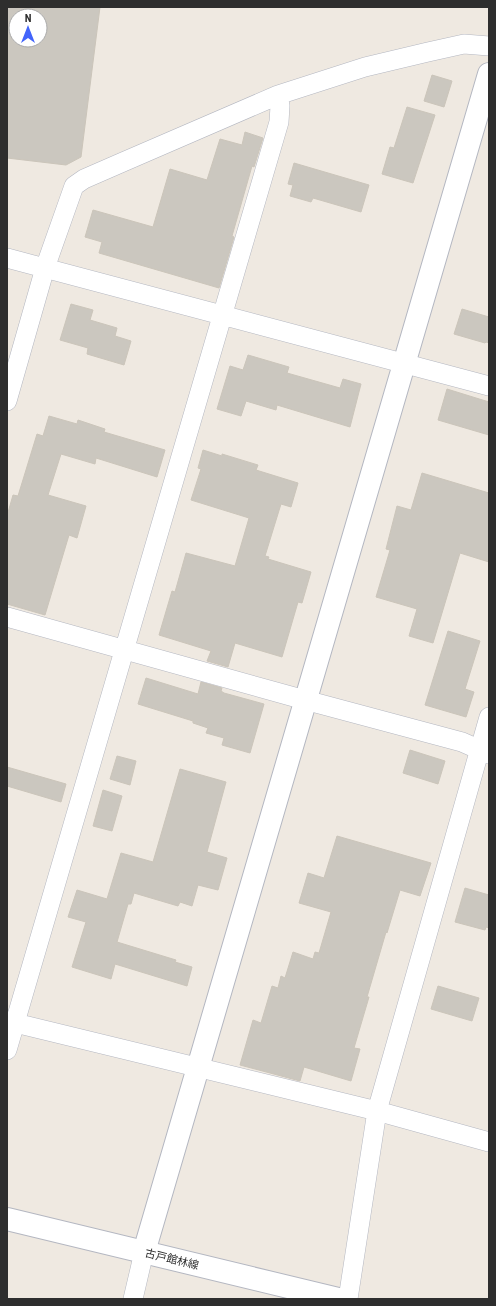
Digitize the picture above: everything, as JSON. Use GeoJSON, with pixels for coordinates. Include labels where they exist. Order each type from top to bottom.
{"type":"FeatureCollection","features":[{"type":"Feature","properties":{"kind":"street"},"geometry":{"type":"LineString","coordinates":[[7,401],[45,268],[74,186],[84,179],[278,95],[366,67],[428,52],[464,44],[489,46]]}},
{"type":"Feature","properties":{"kind":"street"},"geometry":{"type":"LineString","coordinates":[[133,1299],[144,1252],[489,74]]}},
{"type":"Feature","properties":{"kind":"street"},"geometry":{"type":"LineString","coordinates":[[7,1050],[11,1022],[124,650],[279,122],[280,106],[278,95]]}},
{"type":"Feature","properties":{"kind":"street"},"geometry":{"type":"LineString","coordinates":[[7,258],[489,386]]}},
{"type":"Feature","properties":{"kind":"street"},"geometry":{"type":"LineString","coordinates":[[7,617],[462,742],[484,752]]}},
{"type":"Feature","properties":{"kind":"street"},"geometry":{"type":"LineString","coordinates":[[348,1299],[377,1111],[484,752],[489,717]]}},
{"type":"Feature","properties":{"kind":"street"},"geometry":{"type":"LineString","coordinates":[[11,1022],[377,1111],[489,1142]]}},
{"type":"Feature","properties":{"kind":"street","name":"古戸館林線"},"geometry":{"type":"LineString","coordinates":[[7,1219],[338,1299]]}},
{"type":"Feature","properties":{"kind":"building"},"geometry":{"type":"Polygon","coordinates":[[[7,7],[100,7],[81,157],[66,165],[7,158],[7,7]]]}},
{"type":"Feature","properties":{"kind":"building"},"geometry":{"type":"Polygon","coordinates":[[[432,75],[452,81],[444,107],[424,101],[432,75]]]}},
{"type":"Feature","properties":{"kind":"building"},"geometry":{"type":"Polygon","coordinates":[[[407,107],[435,115],[413,183],[382,174],[390,147],[394,148],[407,107]]]}},
{"type":"Feature","properties":{"kind":"building"},"geometry":{"type":"Polygon","coordinates":[[[245,132],[263,138],[254,167],[252,166],[219,288],[99,253],[102,242],[85,237],[93,210],[153,227],[170,169],[207,180],[220,139],[242,145],[245,132]]]}},
{"type":"Feature","properties":{"kind":"building"},"geometry":{"type":"Polygon","coordinates":[[[294,163],[369,185],[361,212],[313,198],[311,202],[290,196],[293,185],[288,184],[294,163]]]}},
{"type":"Feature","properties":{"kind":"building"},"geometry":{"type":"Polygon","coordinates":[[[71,304],[93,310],[90,320],[117,328],[115,336],[131,341],[124,365],[87,354],[88,348],[60,340],[71,304]]]}},
{"type":"Feature","properties":{"kind":"building"},"geometry":{"type":"Polygon","coordinates":[[[462,309],[489,317],[489,343],[454,334],[462,309]]]}},
{"type":"Feature","properties":{"kind":"building"},"geometry":{"type":"Polygon","coordinates":[[[248,355],[289,367],[287,373],[340,388],[343,379],[361,384],[350,427],[277,405],[276,410],[246,401],[241,416],[217,409],[230,366],[243,370],[248,355]]]}},
{"type":"Feature","properties":{"kind":"building"},"geometry":{"type":"Polygon","coordinates":[[[447,389],[489,402],[489,435],[438,420],[447,389]]]}},
{"type":"Feature","properties":{"kind":"building"},"geometry":{"type":"Polygon","coordinates":[[[49,416],[77,424],[78,420],[105,429],[104,432],[165,450],[157,477],[96,458],[95,464],[61,454],[48,495],[86,506],[77,538],[69,535],[45,615],[7,604],[7,516],[13,495],[18,496],[37,434],[43,436],[49,416]]]}},
{"type":"Feature","properties":{"kind":"building"},"geometry":{"type":"Polygon","coordinates":[[[203,450],[258,465],[256,470],[298,483],[291,507],[281,504],[265,556],[269,557],[268,559],[311,572],[302,603],[298,602],[282,657],[235,643],[228,667],[207,661],[211,651],[159,635],[172,591],[175,592],[186,553],[235,566],[249,518],[191,500],[201,469],[198,468],[203,450]]]}},
{"type":"Feature","properties":{"kind":"building"},"geometry":{"type":"Polygon","coordinates":[[[422,473],[489,493],[489,562],[460,553],[433,643],[409,636],[417,609],[376,597],[390,550],[386,549],[397,506],[411,510],[422,473]]]}},
{"type":"Feature","properties":{"kind":"building"},"geometry":{"type":"Polygon","coordinates":[[[448,631],[480,641],[465,689],[474,692],[466,717],[425,705],[448,631]]]}},
{"type":"Feature","properties":{"kind":"building"},"geometry":{"type":"Polygon","coordinates":[[[146,678],[198,694],[201,682],[222,688],[221,691],[224,693],[264,704],[250,753],[222,745],[224,738],[206,733],[208,728],[193,723],[193,721],[138,704],[146,678]]]}},
{"type":"Feature","properties":{"kind":"building"},"geometry":{"type":"Polygon","coordinates":[[[410,750],[445,761],[438,784],[403,773],[410,750]]]}},
{"type":"Feature","properties":{"kind":"building"},"geometry":{"type":"Polygon","coordinates":[[[117,756],[136,761],[130,785],[110,779],[117,756]]]}},
{"type":"Feature","properties":{"kind":"building"},"geometry":{"type":"Polygon","coordinates":[[[7,767],[66,784],[61,802],[7,786],[7,767]]]}},
{"type":"Feature","properties":{"kind":"building"},"geometry":{"type":"Polygon","coordinates":[[[180,769],[226,782],[207,852],[227,858],[218,890],[198,885],[192,906],[180,902],[178,906],[134,893],[131,904],[128,904],[117,942],[176,960],[175,962],[192,967],[187,986],[115,964],[111,979],[72,967],[86,922],[68,917],[77,890],[107,899],[121,853],[153,862],[180,769]]]}},
{"type":"Feature","properties":{"kind":"building"},"geometry":{"type":"Polygon","coordinates":[[[103,790],[122,796],[112,831],[93,826],[103,790]]]}},
{"type":"Feature","properties":{"kind":"building"},"geometry":{"type":"Polygon","coordinates":[[[337,836],[431,863],[420,896],[400,890],[367,997],[369,997],[354,1048],[360,1049],[351,1081],[304,1067],[300,1081],[240,1065],[253,1020],[261,1023],[272,986],[278,988],[281,976],[285,978],[293,952],[313,959],[315,952],[319,953],[331,912],[299,903],[308,873],[324,878],[337,836]]]}},
{"type":"Feature","properties":{"kind":"building"},"geometry":{"type":"Polygon","coordinates":[[[465,888],[489,895],[489,928],[486,927],[485,930],[455,922],[465,888]]]}},
{"type":"Feature","properties":{"kind":"building"},"geometry":{"type":"Polygon","coordinates":[[[438,986],[479,998],[472,1021],[431,1009],[438,986]]]}}]}
